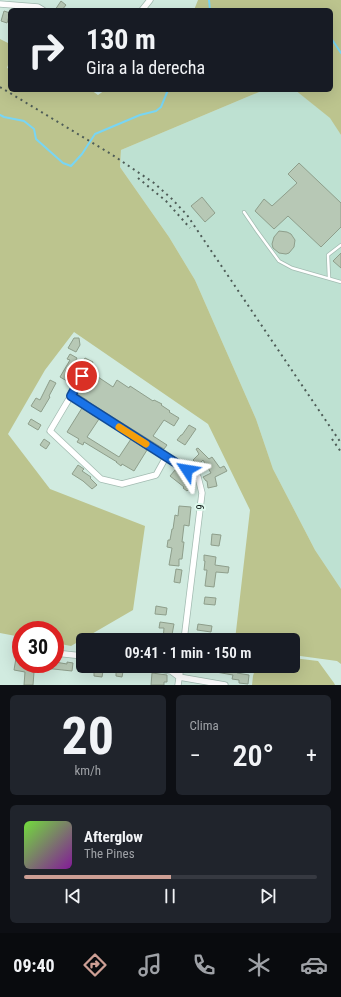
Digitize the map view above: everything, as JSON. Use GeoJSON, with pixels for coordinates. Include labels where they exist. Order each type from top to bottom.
{"type":"FeatureCollection","features":[{"type":"Feature","properties":{"kind":"street"},"geometry":{"type":"LineString","coordinates":[[144,8],[150,0]]}},
{"type":"Feature","properties":{"kind":"street"},"geometry":{"type":"LineString","coordinates":[[0,4],[40,8]]}},
{"type":"Feature","properties":{"kind":"street"},"geometry":{"type":"LineString","coordinates":[[82,376],[50,431],[102,479],[122,484],[156,475],[166,457]]}},
{"type":"Feature","properties":{"kind":"street","name":"9"},"geometry":{"type":"LineString","coordinates":[[71,396],[198,477],[202,493],[185,633]]}},
{"type":"Feature","properties":{"kind":"street"},"geometry":{"type":"LineString","coordinates":[[64,654],[76,655]]}},
{"type":"Feature","properties":{"kind":"street"},"geometry":{"type":"LineString","coordinates":[[174,673],[179,677],[225,685]]}},
{"type":"Feature","properties":{"kind":"street"},"geometry":{"type":"LineString","coordinates":[[178,685],[180,673]]}},
{"type":"Feature","properties":{"kind":"lane"},"geometry":{"type":"LineString","coordinates":[[244,212],[279,261],[292,268],[341,282]]}},
{"type":"Feature","properties":{"kind":"lane"},"geometry":{"type":"LineString","coordinates":[[329,278],[328,255],[341,245]]}},
{"type":"Feature","properties":{"kind":"shaded area"},"geometry":{"type":"Polygon","coordinates":[[[259,92],[298,92],[331,118],[341,135],[341,589],[315,550],[273,469],[256,419],[195,280],[169,237],[120,167],[121,150],[259,92]]]}},
{"type":"Feature","properties":{"kind":"green space"},"geometry":{"type":"Polygon","coordinates":[[[198,0],[341,0],[341,135],[330,118],[298,92],[333,92],[333,8],[195,8],[198,0]]]}},
{"type":"Feature","properties":{"kind":"green space"},"geometry":{"type":"Polygon","coordinates":[[[0,39],[8,43],[8,92],[94,92],[98,95],[102,92],[259,92],[121,150],[120,167],[169,237],[195,280],[256,419],[273,469],[315,550],[341,589],[341,664],[337,661],[300,656],[300,633],[236,633],[250,510],[208,424],[74,332],[45,370],[8,434],[50,489],[145,526],[133,610],[93,633],[76,633],[76,643],[71,646],[64,645],[64,621],[12,621],[12,635],[0,633],[0,39]]]}},
{"type":"Feature","properties":{"kind":"green space"},"geometry":{"type":"Polygon","coordinates":[[[300,659],[318,661],[335,685],[252,685],[254,673],[300,673],[300,659]]]}},
{"type":"Feature","properties":{"kind":"building"},"geometry":{"type":"Polygon","coordinates":[[[61,1],[66,5],[64,8],[56,8],[61,1]]]}},
{"type":"Feature","properties":{"kind":"building"},"geometry":{"type":"Polygon","coordinates":[[[4,11],[8,12],[7,23],[1,21],[4,11]]]}},
{"type":"Feature","properties":{"kind":"building"},"geometry":{"type":"Polygon","coordinates":[[[299,163],[341,203],[341,227],[321,247],[288,216],[274,229],[255,211],[264,199],[272,206],[297,183],[288,174],[299,163]]]}},
{"type":"Feature","properties":{"kind":"building"},"geometry":{"type":"Polygon","coordinates":[[[202,197],[215,213],[205,222],[191,206],[202,197]]]}},
{"type":"Feature","properties":{"kind":"building"},"geometry":{"type":"Polygon","coordinates":[[[279,231],[291,234],[295,240],[294,247],[289,253],[279,253],[273,248],[272,244],[274,237],[279,231]]]}},
{"type":"Feature","properties":{"kind":"building"},"geometry":{"type":"Polygon","coordinates":[[[341,253],[341,268],[333,261],[341,253]]]}},
{"type":"Feature","properties":{"kind":"building"},"geometry":{"type":"Polygon","coordinates":[[[74,338],[79,338],[80,345],[76,352],[68,348],[74,338]]]}},
{"type":"Feature","properties":{"kind":"building"},"geometry":{"type":"Polygon","coordinates":[[[70,354],[77,358],[67,381],[60,377],[70,360],[67,359],[70,354]]]}},
{"type":"Feature","properties":{"kind":"building"},"geometry":{"type":"Polygon","coordinates":[[[85,358],[93,362],[91,367],[82,363],[85,358]]]}},
{"type":"Feature","properties":{"kind":"building"},"geometry":{"type":"Polygon","coordinates":[[[89,371],[113,387],[117,380],[129,388],[130,386],[153,401],[154,400],[162,404],[161,405],[170,411],[169,412],[179,418],[174,426],[164,420],[153,436],[167,445],[164,449],[77,394],[89,371]]]}},
{"type":"Feature","properties":{"kind":"building"},"geometry":{"type":"Polygon","coordinates":[[[50,380],[56,383],[41,412],[31,406],[36,398],[40,400],[50,380]]]}},
{"type":"Feature","properties":{"kind":"building"},"geometry":{"type":"Polygon","coordinates":[[[82,408],[99,419],[87,437],[119,457],[131,439],[147,450],[134,471],[122,464],[121,466],[84,442],[83,445],[77,442],[79,439],[67,432],[82,408]]]}},
{"type":"Feature","properties":{"kind":"building"},"geometry":{"type":"Polygon","coordinates":[[[31,419],[41,425],[38,430],[28,424],[31,419]]]}},
{"type":"Feature","properties":{"kind":"building"},"geometry":{"type":"Polygon","coordinates":[[[189,425],[196,429],[185,445],[177,440],[189,425]]]}},
{"type":"Feature","properties":{"kind":"building"},"geometry":{"type":"Polygon","coordinates":[[[44,439],[50,443],[46,449],[40,445],[44,439]]]}},
{"type":"Feature","properties":{"kind":"building"},"geometry":{"type":"Polygon","coordinates":[[[198,448],[209,459],[212,457],[220,468],[224,466],[227,471],[215,477],[217,486],[208,488],[207,481],[203,477],[211,473],[203,460],[198,465],[193,460],[199,454],[196,449],[198,448]]]}},
{"type":"Feature","properties":{"kind":"building"},"geometry":{"type":"Polygon","coordinates":[[[78,465],[84,469],[82,471],[91,477],[90,478],[97,485],[92,489],[72,474],[78,465]]]}},
{"type":"Feature","properties":{"kind":"building"},"geometry":{"type":"Polygon","coordinates":[[[175,470],[194,484],[187,491],[170,476],[175,470]]]}},
{"type":"Feature","properties":{"kind":"building"},"geometry":{"type":"Polygon","coordinates":[[[179,506],[191,507],[189,526],[184,525],[182,559],[179,559],[179,566],[169,565],[172,548],[167,547],[168,540],[170,540],[173,529],[175,515],[178,516],[179,506]]]}},
{"type":"Feature","properties":{"kind":"building"},"geometry":{"type":"Polygon","coordinates":[[[212,534],[221,535],[219,546],[211,545],[212,534]]]}},
{"type":"Feature","properties":{"kind":"building"},"geometry":{"type":"Polygon","coordinates":[[[204,555],[216,557],[215,565],[229,567],[228,573],[216,572],[214,587],[205,586],[207,570],[204,570],[204,555]]]}},
{"type":"Feature","properties":{"kind":"building"},"geometry":{"type":"Polygon","coordinates":[[[176,569],[182,570],[180,583],[174,582],[176,569]]]}},
{"type":"Feature","properties":{"kind":"building"},"geometry":{"type":"Polygon","coordinates":[[[205,597],[216,598],[215,605],[204,604],[205,597]]]}},
{"type":"Feature","properties":{"kind":"building"},"geometry":{"type":"Polygon","coordinates":[[[156,606],[167,608],[166,615],[155,614],[156,606]]]}},
{"type":"Feature","properties":{"kind":"building"},"geometry":{"type":"Polygon","coordinates":[[[160,622],[174,624],[172,633],[164,633],[164,628],[159,628],[160,622]]]}},
{"type":"Feature","properties":{"kind":"building"},"geometry":{"type":"Polygon","coordinates":[[[198,624],[212,626],[211,632],[197,630],[198,624]]]}},
{"type":"Feature","properties":{"kind":"building"},"geometry":{"type":"Polygon","coordinates":[[[67,662],[73,663],[72,671],[64,670],[64,664],[67,664],[67,662]]]}},
{"type":"Feature","properties":{"kind":"building"},"geometry":{"type":"Polygon","coordinates":[[[25,673],[34,673],[33,685],[24,685],[25,673]]]}},
{"type":"Feature","properties":{"kind":"building"},"geometry":{"type":"Polygon","coordinates":[[[94,673],[103,673],[102,677],[94,676],[94,673]]]}},
{"type":"Feature","properties":{"kind":"building"},"geometry":{"type":"Polygon","coordinates":[[[116,673],[123,673],[122,677],[116,676],[116,673]]]}},
{"type":"Feature","properties":{"kind":"building"},"geometry":{"type":"Polygon","coordinates":[[[152,673],[167,675],[167,682],[164,682],[164,685],[151,685],[152,673]]]}},
{"type":"Feature","properties":{"kind":"building"},"geometry":{"type":"Polygon","coordinates":[[[222,673],[249,675],[248,684],[239,683],[239,680],[232,679],[233,675],[222,673]]]}},
{"type":"Feature","properties":{"kind":"waterway"},"geometry":{"type":"LineString","coordinates":[[209,0],[210,8]]}},
{"type":"Feature","properties":{"kind":"waterway"},"geometry":{"type":"LineString","coordinates":[[333,41],[341,53]]}},
{"type":"Feature","properties":{"kind":"waterway"},"geometry":{"type":"LineString","coordinates":[[0,115],[24,121],[34,129],[36,139],[63,163],[71,166],[82,154],[95,134],[140,115],[156,111],[161,107],[167,92]]}},
{"type":"Feature","properties":{"kind":"railway"},"geometry":{"type":"LineString","coordinates":[[0,87],[8,92]]}},
{"type":"Feature","properties":{"kind":"railway"},"geometry":{"type":"LineString","coordinates":[[8,92],[111,154],[154,183],[172,199],[187,215],[341,443]]}},
{"type":"Feature","properties":{"kind":"railway"},"geometry":{"type":"LineString","coordinates":[[138,178],[166,201],[190,228]]}},
{"type":"Feature","properties":{"kind":"railway"},"geometry":{"type":"LineString","coordinates":[[332,439],[341,452]]}},
{"type":"Feature","properties":{"kind":"slow traffic"},"geometry":{"type":"LineString","coordinates":[[119,427],[146,444]]}},
{"type":"Feature","properties":{"kind":"route"},"geometry":{"type":"LineString","coordinates":[[82,376],[71,396],[187,470]]}}]}
